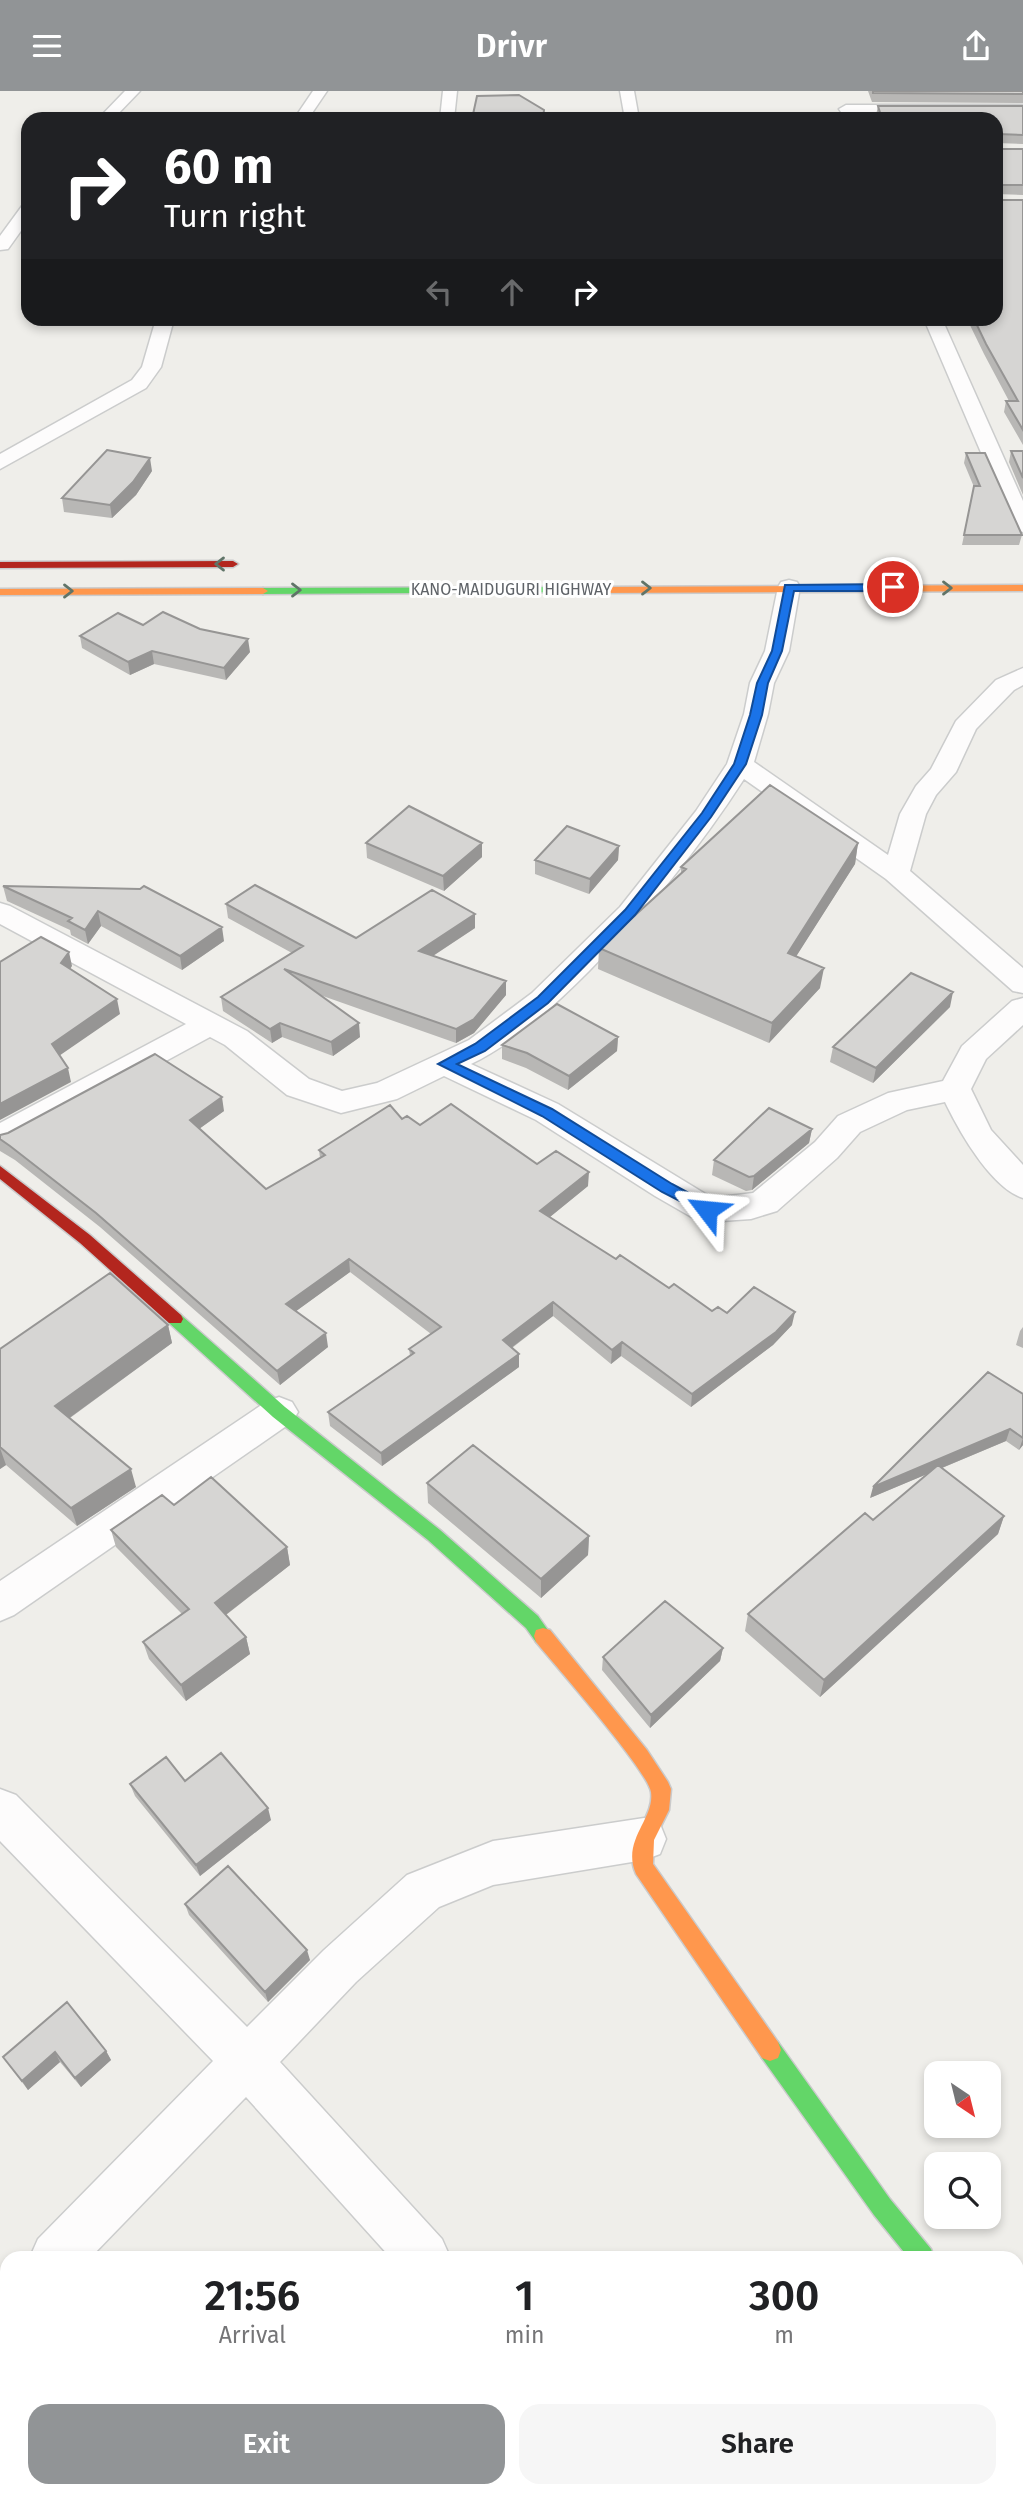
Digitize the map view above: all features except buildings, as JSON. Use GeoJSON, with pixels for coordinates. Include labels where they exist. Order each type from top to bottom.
{"type":"FeatureCollection","features":[{"type":"Feature","properties":{"kind":"main road"},"geometry":{"type":"LineString","coordinates":[[0,565],[254,564]]}},
{"type":"Feature","properties":{"kind":"main road","name":"KANO-MAIDUGURI HIGHWAY"},"geometry":{"type":"LineString","coordinates":[[0,592],[1023,588]]}},
{"type":"Feature","properties":{"kind":"main road"},"geometry":{"type":"LineString","coordinates":[[0,1171],[85,1239],[279,1412],[424,1527],[532,1622],[640,1756],[661,1789],[659,1810],[644,1839],[643,1867],[882,2207],[918,2251]]}},
{"type":"Feature","properties":{"kind":"street"},"geometry":{"type":"LineString","coordinates":[[112,112],[132,91]]}},
{"type":"Feature","properties":{"kind":"street"},"geometry":{"type":"LineString","coordinates":[[306,112],[320,91]]}},
{"type":"Feature","properties":{"kind":"street"},"geometry":{"type":"LineString","coordinates":[[448,112],[450,91]]}},
{"type":"Feature","properties":{"kind":"street"},"geometry":{"type":"LineString","coordinates":[[627,91],[631,112]]}},
{"type":"Feature","properties":{"kind":"street"},"geometry":{"type":"LineString","coordinates":[[839,91],[846,112]]}},
{"type":"Feature","properties":{"kind":"street"},"geometry":{"type":"LineString","coordinates":[[917,112],[1023,109]]}},
{"type":"Feature","properties":{"kind":"street"},"geometry":{"type":"LineString","coordinates":[[1,245],[21,218]]}},
{"type":"Feature","properties":{"kind":"street"},"geometry":{"type":"LineString","coordinates":[[1,245],[21,245]]}},
{"type":"Feature","properties":{"kind":"street"},"geometry":{"type":"LineString","coordinates":[[0,463],[139,384],[151,367],[163,326]]}},
{"type":"Feature","properties":{"kind":"street"},"geometry":{"type":"LineString","coordinates":[[937,326],[1012,476],[1023,525]]}},
{"type":"Feature","properties":{"kind":"street"},"geometry":{"type":"LineString","coordinates":[[0,912],[236,1038],[298,1087],[341,1102],[386,1091],[480,1047],[543,1000],[620,922],[707,815],[740,764],[756,715],[762,683],[777,651],[789,587]]}},
{"type":"Feature","properties":{"kind":"street"},"geometry":{"type":"LineString","coordinates":[[895,873],[913,814],[925,792],[943,772],[965,726],[1005,685],[1023,675]]}},
{"type":"Feature","properties":{"kind":"street"},"geometry":{"type":"LineString","coordinates":[[740,764],[895,873],[1023,984]]}},
{"type":"Feature","properties":{"kind":"street"},"geometry":{"type":"LineString","coordinates":[[955,1089],[973,1053],[1023,1008]]}},
{"type":"Feature","properties":{"kind":"street"},"geometry":{"type":"LineString","coordinates":[[0,1137],[208,1025]]}},
{"type":"Feature","properties":{"kind":"street"},"geometry":{"type":"LineString","coordinates":[[445,1064],[547,1112],[667,1188],[707,1210],[751,1207],[765,1202],[800,1174],[849,1124],[899,1101],[955,1089]]}},
{"type":"Feature","properties":{"kind":"street"},"geometry":{"type":"LineString","coordinates":[[955,1089],[978,1136],[1023,1185]]}},
{"type":"Feature","properties":{"kind":"street"},"geometry":{"type":"LineString","coordinates":[[0,1603],[279,1412]]}},
{"type":"Feature","properties":{"kind":"street"},"geometry":{"type":"LineString","coordinates":[[0,1810],[247,2061],[419,2251]]}},
{"type":"Feature","properties":{"kind":"street"},"geometry":{"type":"LineString","coordinates":[[62,2251],[340,1966],[423,1891],[493,1863],[644,1839]]}},
{"type":"Feature","properties":{"kind":"traffic: fast"},"geometry":{"type":"LineString","coordinates":[[263,591],[593,590]]}},
{"type":"Feature","properties":{"kind":"traffic: fast"},"geometry":{"type":"LineString","coordinates":[[175,1319],[279,1412],[434,1535],[532,1622],[543,1636]]}},
{"type":"Feature","properties":{"kind":"traffic: fast"},"geometry":{"type":"LineString","coordinates":[[770,2050],[882,2207],[918,2251]]}},
{"type":"Feature","properties":{"kind":"traffic: slow"},"geometry":{"type":"LineString","coordinates":[[593,590],[1023,588]]}},
{"type":"Feature","properties":{"kind":"traffic: slow"},"geometry":{"type":"LineString","coordinates":[[0,592],[263,591]]}},
{"type":"Feature","properties":{"kind":"traffic: slow"},"geometry":{"type":"LineString","coordinates":[[543,1636],[640,1756],[661,1789],[659,1810],[644,1839],[643,1867],[770,2050]]}},
{"type":"Feature","properties":{"kind":"traffic: jam"},"geometry":{"type":"LineString","coordinates":[[0,565],[233,564]]}},
{"type":"Feature","properties":{"kind":"traffic: jam"},"geometry":{"type":"LineString","coordinates":[[0,1171],[85,1239],[175,1319]]}},
{"type":"Feature","properties":{"kind":"route"},"geometry":{"type":"LineString","coordinates":[[707,1210],[667,1188],[547,1112],[445,1064],[480,1047],[543,1000],[630,913],[707,815],[740,764],[756,715],[762,683],[777,651],[789,587],[893,587]]}}]}
